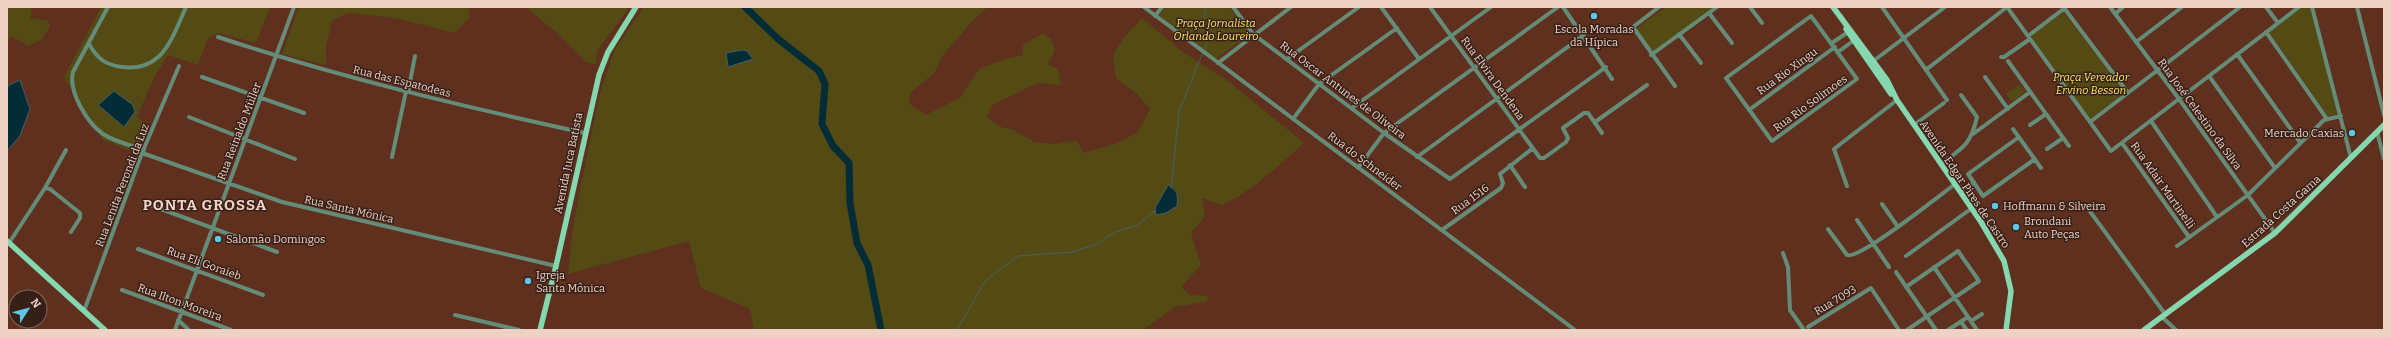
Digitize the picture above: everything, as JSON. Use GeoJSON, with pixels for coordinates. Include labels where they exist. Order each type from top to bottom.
{"type":"FeatureCollection","features":[{"type":"Feature","properties":{"kind":"main road","name":"Avenida Juca Batista"},"geometry":{"type":"LineString","coordinates":[[540,330],[599,75],[608,52],[636,7]]}},
{"type":"Feature","properties":{"kind":"main road","name":"Avenida Edgar Pires de Castro"},"geometry":{"type":"LineString","coordinates":[[1833,7],[1972,208],[1998,249],[2008,271],[2011,302],[2006,330]]}},
{"type":"Feature","properties":{"kind":"main road","name":"Avenida Edgar Pires de Castro"},"geometry":{"type":"LineString","coordinates":[[1842,21],[1853,41],[1871,62]]}},
{"type":"Feature","properties":{"kind":"main road","name":"Estrada Costa Gama"},"geometry":{"type":"LineString","coordinates":[[2144,330],[2275,233],[2384,125]]}},
{"type":"Feature","properties":{"kind":"main road"},"geometry":{"type":"LineString","coordinates":[[8,242],[106,330]]}},
{"type":"Feature","properties":{"kind":"street","name":"Rua Santa Mônica"},"geometry":{"type":"LineString","coordinates":[[108,7],[71,80],[73,91],[78,102],[101,132],[143,152],[282,202],[556,266]]}},
{"type":"Feature","properties":{"kind":"street"},"geometry":{"type":"LineString","coordinates":[[89,44],[96,56],[110,64],[132,68],[147,65],[154,62],[169,45],[186,7]]}},
{"type":"Feature","properties":{"kind":"street","name":"Rua Reinaldo Müller"},"geometry":{"type":"LineString","coordinates":[[175,330],[198,270],[228,183],[277,57],[294,7]]}},
{"type":"Feature","properties":{"kind":"street","name":"Rua do Schneider"},"geometry":{"type":"LineString","coordinates":[[1144,7],[1203,53],[1575,330]]}},
{"type":"Feature","properties":{"kind":"street"},"geometry":{"type":"LineString","coordinates":[[1155,16],[1162,7]]}},
{"type":"Feature","properties":{"kind":"street","name":"Rua Oscar Antunes de Oliveira"},"geometry":{"type":"LineString","coordinates":[[1233,7],[1253,34],[1384,133],[1450,179],[1520,130]]}},
{"type":"Feature","properties":{"kind":"street"},"geometry":{"type":"LineString","coordinates":[[1218,63],[1253,34],[1291,7]]}},
{"type":"Feature","properties":{"kind":"street"},"geometry":{"type":"LineString","coordinates":[[1287,59],[1359,7]]}},
{"type":"Feature","properties":{"kind":"street"},"geometry":{"type":"LineString","coordinates":[[1382,7],[1419,59]]}},
{"type":"Feature","properties":{"kind":"street","name":"Rua Elvira Dendena"},"geometry":{"type":"LineString","coordinates":[[1430,7],[1542,159],[1568,140],[1563,128],[1584,113],[1588,113],[1595,122]]}},
{"type":"Feature","properties":{"kind":"street"},"geometry":{"type":"LineString","coordinates":[[1352,108],[1491,7]]}},
{"type":"Feature","properties":{"kind":"street"},"geometry":{"type":"LineString","coordinates":[[1358,168],[1384,133],[1473,67],[1558,7]]}},
{"type":"Feature","properties":{"kind":"street"},"geometry":{"type":"LineString","coordinates":[[1563,7],[1606,67],[1612,79]]}},
{"type":"Feature","properties":{"kind":"street"},"geometry":{"type":"LineString","coordinates":[[1659,7],[1632,27],[1675,86]]}},
{"type":"Feature","properties":{"kind":"street"},"geometry":{"type":"LineString","coordinates":[[1652,55],[1717,7]]}},
{"type":"Feature","properties":{"kind":"street"},"geometry":{"type":"LineString","coordinates":[[1750,7],[1762,23]]}},
{"type":"Feature","properties":{"kind":"street"},"geometry":{"type":"LineString","coordinates":[[1871,62],[1945,7]]}},
{"type":"Feature","properties":{"kind":"street"},"geometry":{"type":"LineString","coordinates":[[1926,69],[2007,7],[2111,151],[2299,7]]}},
{"type":"Feature","properties":{"kind":"street","name":"Rua José Celestino da Silva"},"geometry":{"type":"LineString","coordinates":[[2110,7],[2158,70],[2275,233]]}},
{"type":"Feature","properties":{"kind":"street"},"geometry":{"type":"LineString","coordinates":[[2115,14],[2123,7]]}},
{"type":"Feature","properties":{"kind":"street"},"geometry":{"type":"LineString","coordinates":[[2136,42],[2182,7]]}},
{"type":"Feature","properties":{"kind":"street"},"geometry":{"type":"LineString","coordinates":[[2090,122],[2240,7]]}},
{"type":"Feature","properties":{"kind":"street"},"geometry":{"type":"LineString","coordinates":[[2266,7],[2278,23]]}},
{"type":"Feature","properties":{"kind":"street"},"geometry":{"type":"LineString","coordinates":[[2312,7],[2351,158]]}},
{"type":"Feature","properties":{"kind":"street"},"geometry":{"type":"LineString","coordinates":[[2357,7],[2384,115]]}},
{"type":"Feature","properties":{"kind":"street"},"geometry":{"type":"LineString","coordinates":[[1884,8],[1946,101],[1914,125]]}},
{"type":"Feature","properties":{"kind":"street"},"geometry":{"type":"LineString","coordinates":[[2001,57],[2004,58],[2065,8],[2128,93]]}},
{"type":"Feature","properties":{"kind":"street"},"geometry":{"type":"LineString","coordinates":[[1709,13],[1732,43]]}},
{"type":"Feature","properties":{"kind":"street"},"geometry":{"type":"LineString","coordinates":[[1749,110],[1726,78],[1811,16],[1838,52],[1853,41]]}},
{"type":"Feature","properties":{"kind":"street"},"geometry":{"type":"LineString","coordinates":[[1293,119],[1320,84],[1397,28]]}},
{"type":"Feature","properties":{"kind":"street","name":"Rua Rio Xingu"},"geometry":{"type":"LineString","coordinates":[[1749,110],[1834,45],[1848,32]]}},
{"type":"Feature","properties":{"kind":"street"},"geometry":{"type":"LineString","coordinates":[[2266,32],[2327,119]]}},
{"type":"Feature","properties":{"kind":"street"},"geometry":{"type":"LineString","coordinates":[[1679,34],[1701,63]]}},
{"type":"Feature","properties":{"kind":"street"},"geometry":{"type":"LineString","coordinates":[[1417,156],[1584,35]]}},
{"type":"Feature","properties":{"kind":"street","name":"Rua das Espatodeas"},"geometry":{"type":"LineString","coordinates":[[218,37],[277,57],[407,91],[585,133]]}},
{"type":"Feature","properties":{"kind":"street","name":"Rua Rio Solimoes"},"geometry":{"type":"LineString","coordinates":[[1749,110],[1772,141],[1857,79],[1838,52]]}},
{"type":"Feature","properties":{"kind":"street"},"geometry":{"type":"LineString","coordinates":[[2237,54],[2300,142]]}},
{"type":"Feature","properties":{"kind":"street"},"geometry":{"type":"LineString","coordinates":[[392,157],[415,56]]}},
{"type":"Feature","properties":{"kind":"street"},"geometry":{"type":"LineString","coordinates":[[2008,61],[2069,146]]}},
{"type":"Feature","properties":{"kind":"street","name":"Rua Lenita Perondi da Luz"},"geometry":{"type":"LineString","coordinates":[[84,311],[143,152],[179,66]]}},
{"type":"Feature","properties":{"kind":"street"},"geometry":{"type":"LineString","coordinates":[[1520,130],[1606,67]]}},
{"type":"Feature","properties":{"kind":"street"},"geometry":{"type":"LineString","coordinates":[[2209,76],[2275,168]]}},
{"type":"Feature","properties":{"kind":"street"},"geometry":{"type":"LineString","coordinates":[[202,77],[304,113]]}},
{"type":"Feature","properties":{"kind":"street"},"geometry":{"type":"LineString","coordinates":[[1985,77],[2008,109]]}},
{"type":"Feature","properties":{"kind":"street"},"geometry":{"type":"LineString","coordinates":[[1602,133],[1595,122],[1647,85]]}},
{"type":"Feature","properties":{"kind":"street"},"geometry":{"type":"LineString","coordinates":[[1973,134],[2030,92]]}},
{"type":"Feature","properties":{"kind":"street"},"geometry":{"type":"LineString","coordinates":[[1941,164],[1966,145],[1973,134],[1977,117],[1961,95]]}},
{"type":"Feature","properties":{"kind":"street"},"geometry":{"type":"LineString","coordinates":[[1847,186],[1834,149],[1897,100]]}},
{"type":"Feature","properties":{"kind":"street"},"geometry":{"type":"LineString","coordinates":[[2030,125],[2046,114]]}},
{"type":"Feature","properties":{"kind":"street"},"geometry":{"type":"LineString","coordinates":[[188,116],[295,159]]}},
{"type":"Feature","properties":{"kind":"street"},"geometry":{"type":"LineString","coordinates":[[2177,246],[2248,195],[2300,142],[2327,119],[2341,116]]}},
{"type":"Feature","properties":{"kind":"street"},"geometry":{"type":"LineString","coordinates":[[2150,121],[2217,217]]}},
{"type":"Feature","properties":{"kind":"street"},"geometry":{"type":"LineString","coordinates":[[2013,128],[2041,168]]}},
{"type":"Feature","properties":{"kind":"street"},"geometry":{"type":"LineString","coordinates":[[2377,132],[2384,159]]}},
{"type":"Feature","properties":{"kind":"street"},"geometry":{"type":"LineString","coordinates":[[2019,137],[1968,174],[1983,196],[2035,159]]}},
{"type":"Feature","properties":{"kind":"street"},"geometry":{"type":"LineString","coordinates":[[2047,149],[2063,138]]}},
{"type":"Feature","properties":{"kind":"street","name":"Rua Adair Martinelli"},"geometry":{"type":"LineString","coordinates":[[2122,143],[2189,237]]}},
{"type":"Feature","properties":{"kind":"street","name":"Rua 1516"},"geometry":{"type":"LineString","coordinates":[[1442,230],[1501,188],[1503,183],[1500,174],[1533,148]]}},
{"type":"Feature","properties":{"kind":"street"},"geometry":{"type":"LineString","coordinates":[[8,242],[45,188],[66,150]]}},
{"type":"Feature","properties":{"kind":"street"},"geometry":{"type":"LineString","coordinates":[[1510,166],[1525,187]]}},
{"type":"Feature","properties":{"kind":"street"},"geometry":{"type":"LineString","coordinates":[[1960,192],[1974,182]]}},
{"type":"Feature","properties":{"kind":"street"},"geometry":{"type":"LineString","coordinates":[[1828,229],[1849,256],[1874,245],[1955,184]]}},
{"type":"Feature","properties":{"kind":"street"},"geometry":{"type":"LineString","coordinates":[[45,188],[50,189],[80,213],[80,218],[71,232]]}},
{"type":"Feature","properties":{"kind":"street"},"geometry":{"type":"LineString","coordinates":[[1882,204],[1898,227]]}},
{"type":"Feature","properties":{"kind":"street"},"geometry":{"type":"LineString","coordinates":[[153,206],[277,252]]}},
{"type":"Feature","properties":{"kind":"street"},"geometry":{"type":"LineString","coordinates":[[1906,256],[1972,208]]}},
{"type":"Feature","properties":{"kind":"street"},"geometry":{"type":"LineString","coordinates":[[2089,210],[2176,330]]}},
{"type":"Feature","properties":{"kind":"street"},"geometry":{"type":"LineString","coordinates":[[1857,220],[1889,267]]}},
{"type":"Feature","properties":{"kind":"street","name":"Rua Eli Goraieb"},"geometry":{"type":"LineString","coordinates":[[138,250],[263,294]]}},
{"type":"Feature","properties":{"kind":"street"},"geometry":{"type":"LineString","coordinates":[[1906,287],[1958,251],[1979,281],[1906,330]]}},
{"type":"Feature","properties":{"kind":"street"},"geometry":{"type":"LineString","coordinates":[[1783,253],[1788,267],[1790,310],[1804,330]]}},
{"type":"Feature","properties":{"kind":"street"},"geometry":{"type":"LineString","coordinates":[[1934,267],[1977,330]]}},
{"type":"Feature","properties":{"kind":"street"},"geometry":{"type":"LineString","coordinates":[[1896,272],[1936,330]]}},
{"type":"Feature","properties":{"kind":"street","name":"Rua 7093"},"geometry":{"type":"LineString","coordinates":[[1808,327],[1871,288],[1899,330]]}},
{"type":"Feature","properties":{"kind":"street","name":"Rua Ilton Moreira"},"geometry":{"type":"LineString","coordinates":[[122,290],[231,330]]}},
{"type":"Feature","properties":{"kind":"street"},"geometry":{"type":"LineString","coordinates":[[1971,321],[1982,314]]}},
{"type":"Feature","properties":{"kind":"street"},"geometry":{"type":"LineString","coordinates":[[455,315],[519,330]]}},
{"type":"Feature","properties":{"kind":"street"},"geometry":{"type":"LineString","coordinates":[[1948,330],[1968,317]]}},
{"type":"Feature","properties":{"kind":"street"},"geometry":{"type":"LineString","coordinates":[[178,320],[189,330]]}},
{"type":"Feature","properties":{"kind":"street"},"geometry":{"type":"LineString","coordinates":[[1961,322],[1966,330]]}},
{"type":"Feature","properties":{"kind":"green space"},"geometry":{"type":"Polygon","coordinates":[[[7,7],[32,7],[30,18],[48,21],[50,27],[41,40],[28,46],[12,36],[7,41],[7,7]]]}},
{"type":"Feature","properties":{"kind":"green space"},"geometry":{"type":"Polygon","coordinates":[[[101,7],[270,7],[256,43],[219,33],[208,38],[198,65],[168,55],[154,77],[137,117],[151,126],[138,154],[103,140],[64,77],[101,7]]]}},
{"type":"Feature","properties":{"kind":"green space"},"geometry":{"type":"Polygon","coordinates":[[[299,7],[469,7],[469,18],[455,33],[395,18],[349,13],[332,20],[326,47],[326,65],[282,54],[299,7]]]}},
{"type":"Feature","properties":{"kind":"green space"},"geometry":{"type":"Polygon","coordinates":[[[526,7],[630,7],[597,51],[596,64],[586,62],[557,33],[526,7]]]}},
{"type":"Feature","properties":{"kind":"green space"},"geometry":{"type":"Polygon","coordinates":[[[644,7],[988,7],[976,17],[943,55],[934,73],[909,94],[910,104],[926,115],[960,98],[979,69],[1008,58],[1023,55],[1023,45],[1043,33],[1051,39],[1055,50],[1048,65],[1058,69],[1061,85],[1038,83],[992,105],[987,117],[1001,127],[1014,130],[1034,142],[1057,144],[1076,140],[1084,153],[1118,143],[1138,132],[1150,109],[1136,93],[1116,78],[1113,55],[1125,36],[1142,18],[1183,52],[1228,81],[1304,143],[1255,185],[1234,199],[1222,205],[1202,198],[1205,216],[1191,233],[1201,265],[1181,287],[1190,295],[1207,296],[1208,301],[1175,307],[1143,330],[754,330],[750,309],[701,288],[689,241],[568,274],[573,227],[599,96],[614,51],[644,7]]]}},
{"type":"Feature","properties":{"kind":"green space","name":"Praça Jornalista Orlando Loureiro"},"geometry":{"type":"Polygon","coordinates":[[[1165,7],[1229,7],[1249,35],[1215,59],[1159,16],[1165,7]]]}},
{"type":"Feature","properties":{"kind":"green space"},"geometry":{"type":"Polygon","coordinates":[[[1666,7],[1715,7],[1652,52],[1636,29],[1666,7]]]}},
{"type":"Feature","properties":{"kind":"green space"},"geometry":{"type":"Polygon","coordinates":[[[2302,7],[2310,7],[2338,113],[2328,116],[2269,32],[2302,7]]]}},
{"type":"Feature","properties":{"kind":"green space","name":"Praça Vereador Ervino Besson"},"geometry":{"type":"Polygon","coordinates":[[[2063,12],[2125,92],[2090,119],[2031,36],[2063,12]]]}},
{"type":"Feature","properties":{"kind":"green space"},"geometry":{"type":"Polygon","coordinates":[[[2019,84],[2025,92],[2012,102],[2006,94],[2019,84]]]}},
{"type":"Feature","properties":{"kind":"water"},"geometry":{"type":"Polygon","coordinates":[[[742,50],[747,51],[753,59],[728,67],[726,53],[742,50]]]}},
{"type":"Feature","properties":{"kind":"water"},"geometry":{"type":"Polygon","coordinates":[[[20,80],[30,109],[20,136],[7,151],[7,86],[20,80]]]}},
{"type":"Feature","properties":{"kind":"water"},"geometry":{"type":"Polygon","coordinates":[[[114,91],[133,105],[135,112],[124,127],[98,105],[114,91]]]}},
{"type":"Feature","properties":{"kind":"water"},"geometry":{"type":"Polygon","coordinates":[[[1168,185],[1176,191],[1177,206],[1166,213],[1156,215],[1155,208],[1168,185]]]}},
{"type":"Feature","properties":{"kind":"waterway"},"geometry":{"type":"LineString","coordinates":[[745,7],[778,39],[819,71],[825,84],[822,124],[833,146],[849,163],[850,203],[857,243],[868,265],[881,330]]}},
{"type":"Feature","properties":{"kind":"waterway"},"geometry":{"type":"LineString","coordinates":[[1205,50],[1207,41],[1204,19],[1206,7]]}},
{"type":"Feature","properties":{"kind":"waterway"},"geometry":{"type":"LineString","coordinates":[[1171,188],[1179,112],[1203,52]]}},
{"type":"Feature","properties":{"kind":"waterway"},"geometry":{"type":"LineString","coordinates":[[957,330],[985,281],[1018,256],[1072,252],[1097,244],[1115,232],[1136,226],[1156,210]]}},
{"type":"Feature","properties":{"kind":"place","name":"Escola Moradas da Hípica"},"geometry":{"type":"Point","coordinates":[1594,16]}},
{"type":"Feature","properties":{"kind":"place","name":"Mercado Caxias"},"geometry":{"type":"Point","coordinates":[2352,133]}},
{"type":"Feature","properties":{"kind":"place","name":"Hoffmann & Silveira"},"geometry":{"type":"Point","coordinates":[1995,206]}},
{"type":"Feature","properties":{"kind":"place","name":"Brondani Auto Peças"},"geometry":{"type":"Point","coordinates":[2016,227]}},
{"type":"Feature","properties":{"kind":"place","name":"Salomão Domingos"},"geometry":{"type":"Point","coordinates":[218,239]}},
{"type":"Feature","properties":{"kind":"place","name":"Igreja Santa Mônica"},"geometry":{"type":"Point","coordinates":[528,281]}},
{"type":"Feature","properties":{"kind":"district","name":"PONTA GROSSA"},"geometry":{"type":"Point","coordinates":[205,205]}}]}
